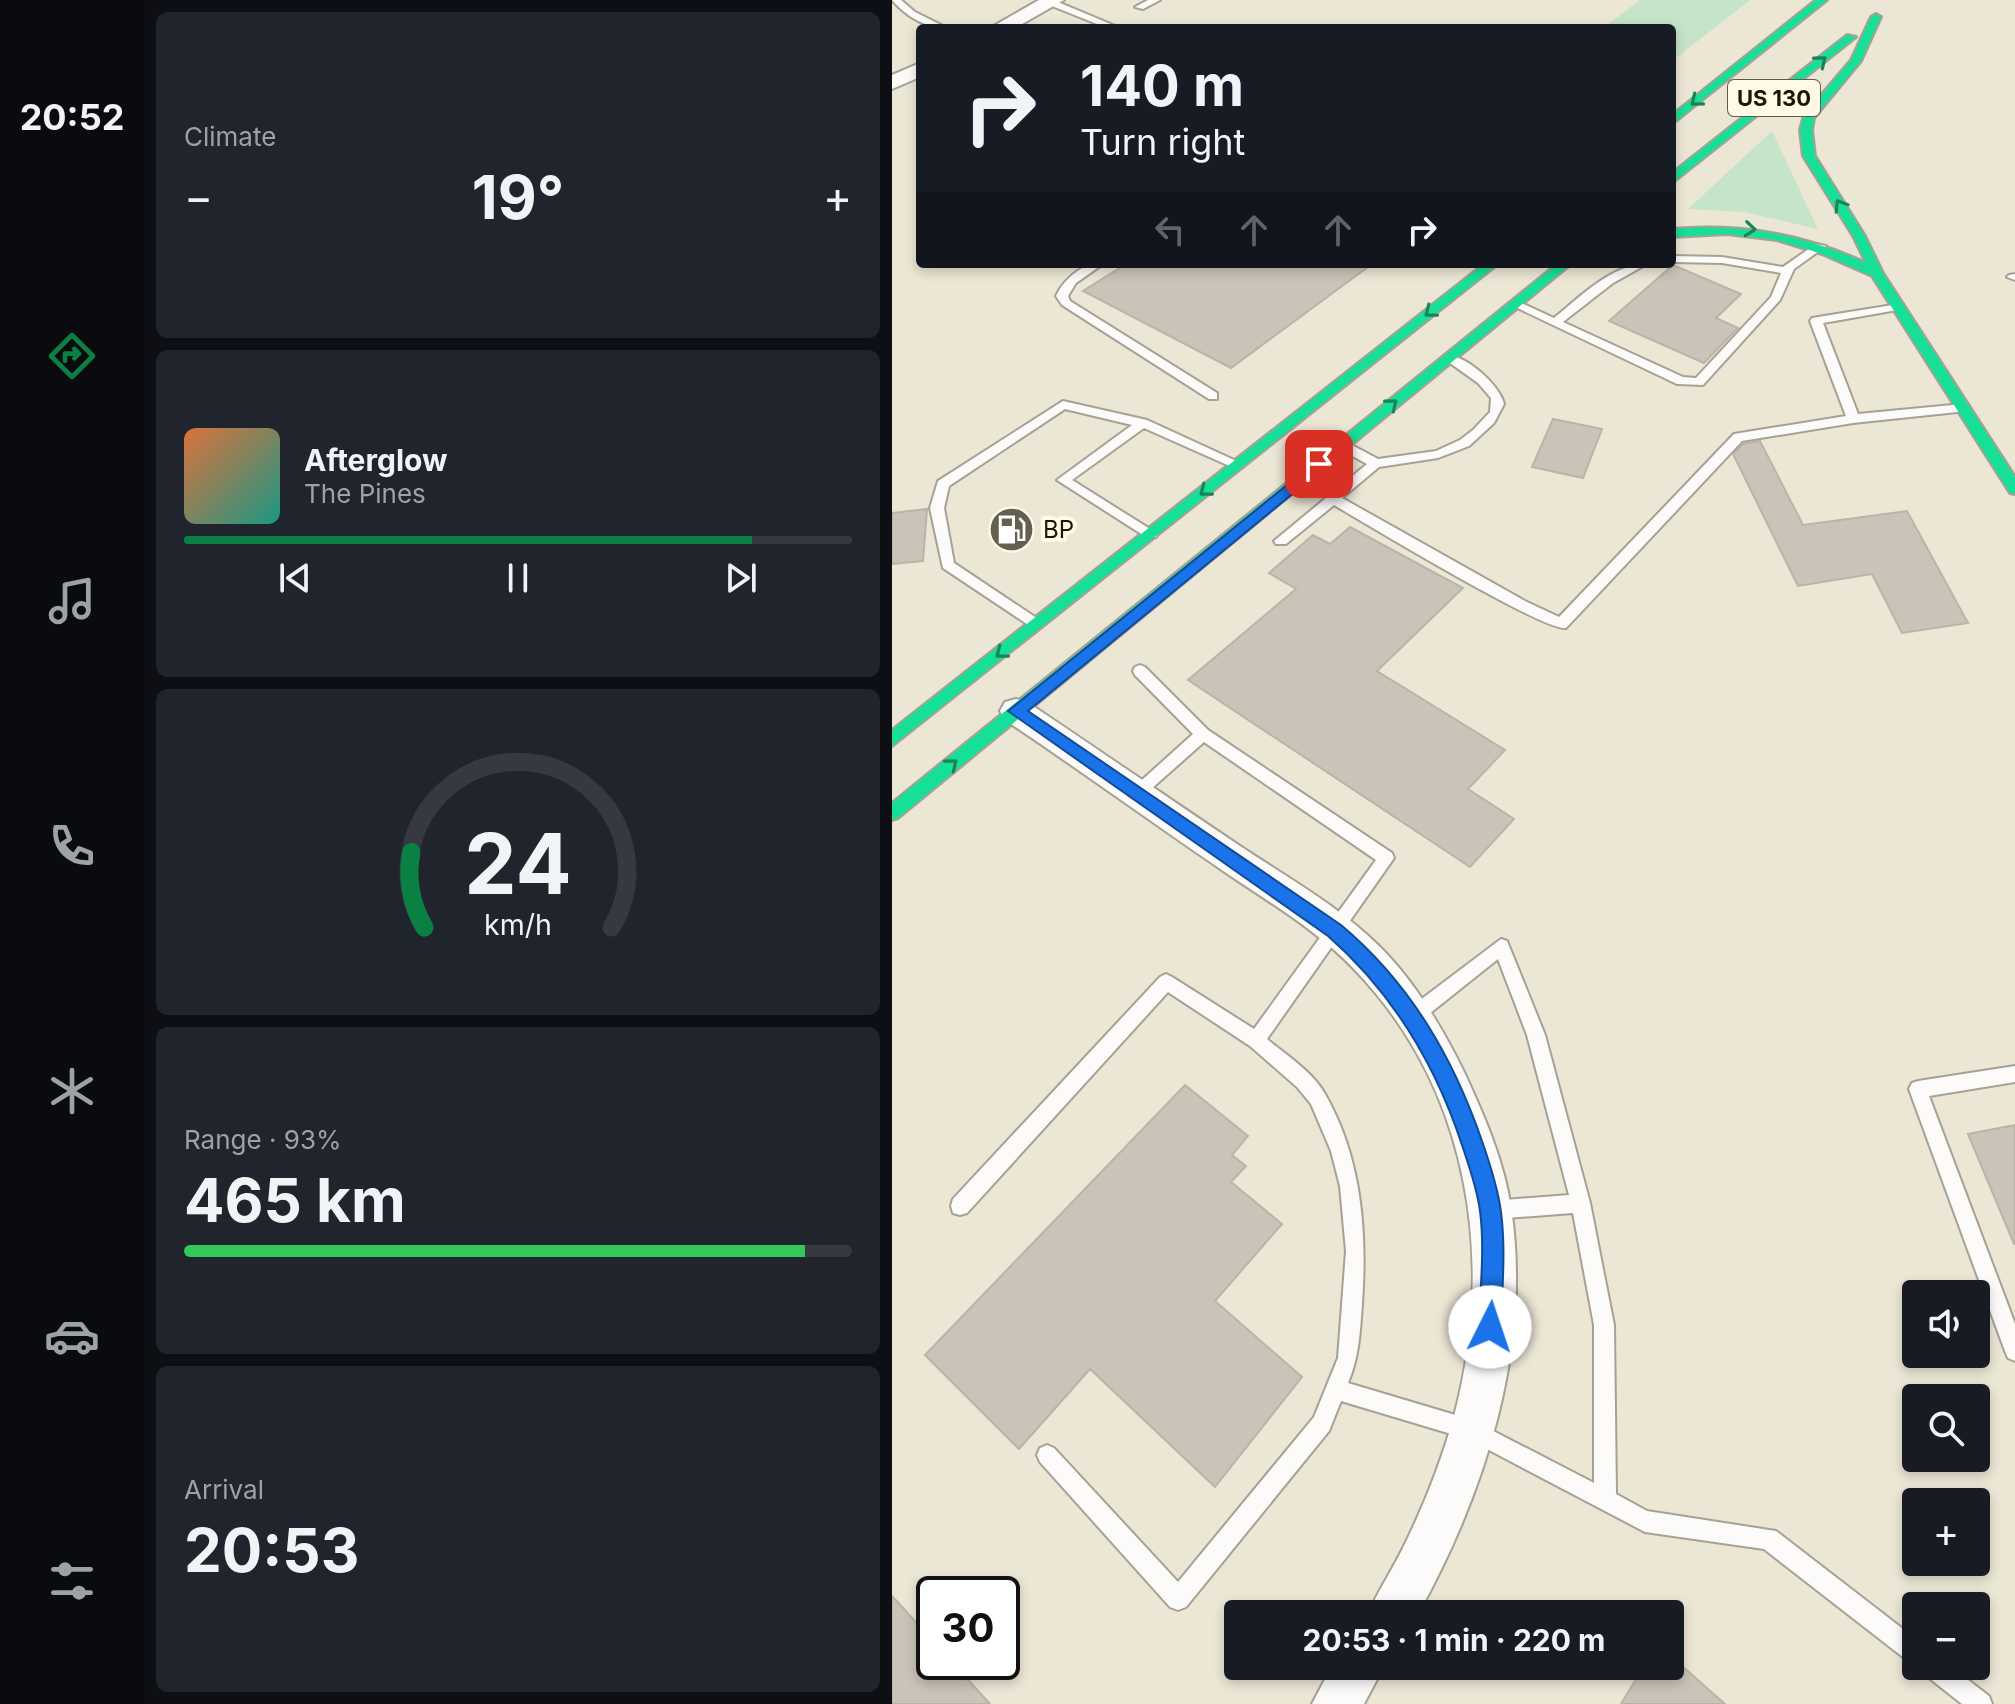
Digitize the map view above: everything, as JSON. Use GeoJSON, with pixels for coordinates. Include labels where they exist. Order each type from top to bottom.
{"type":"FeatureCollection","features":[{"type":"Feature","properties":{"kind":"main road","name":"US 130"},"geometry":{"type":"LineString","coordinates":[[1676,118],[1822,0]]}},
{"type":"Feature","properties":{"kind":"main road","name":"US 130"},"geometry":{"type":"LineString","coordinates":[[1676,176],[1881,13],[1856,61],[1808,117],[1806,130],[1809,156],[1859,236],[1877,273]]}},
{"type":"Feature","properties":{"kind":"main road"},"geometry":{"type":"LineString","coordinates":[[1676,233],[1722,227],[1752,229],[1820,246],[1877,273],[2015,489]]}},
{"type":"Feature","properties":{"kind":"main road"},"geometry":{"type":"LineString","coordinates":[[892,739],[1487,268]]}},
{"type":"Feature","properties":{"kind":"main road"},"geometry":{"type":"LineString","coordinates":[[892,813],[1560,268]]}},
{"type":"Feature","properties":{"kind":"street"},"geometry":{"type":"LineString","coordinates":[[1008,24],[1052,1]]}},
{"type":"Feature","properties":{"kind":"street"},"geometry":{"type":"LineString","coordinates":[[892,83],[916,71]]}},
{"type":"Feature","properties":{"kind":"street"},"geometry":{"type":"LineString","coordinates":[[1016,711],[1335,930],[1367,958],[1413,1016],[1455,1094],[1472,1138],[1491,1210],[1491,1313],[1472,1430],[1427,1552],[1400,1600]]}},
{"type":"Feature","properties":{"kind":"street"},"geometry":{"type":"LineString","coordinates":[[1336,1704],[1351,1680]]}},
{"type":"Feature","properties":{"kind":"lane"},"geometry":{"type":"LineString","coordinates":[[896,0],[912,14],[933,24]]}},
{"type":"Feature","properties":{"kind":"lane"},"geometry":{"type":"LineString","coordinates":[[1140,7],[1155,0]]}},
{"type":"Feature","properties":{"kind":"lane"},"geometry":{"type":"LineString","coordinates":[[1052,1],[1106,24]]}},
{"type":"Feature","properties":{"kind":"lane"},"geometry":{"type":"LineString","coordinates":[[1515,304],[1681,381],[1699,382],[1776,298],[1789,267],[1820,246]]}},
{"type":"Feature","properties":{"kind":"lane"},"geometry":{"type":"LineString","coordinates":[[1676,259],[1722,260],[1787,271]]}},
{"type":"Feature","properties":{"kind":"lane"},"geometry":{"type":"LineString","coordinates":[[1090,268],[1075,277],[1065,288],[1062,296],[1066,303],[1213,396]]}},
{"type":"Feature","properties":{"kind":"lane"},"geometry":{"type":"LineString","coordinates":[[1554,323],[1609,281],[1633,268]]}},
{"type":"Feature","properties":{"kind":"lane"},"geometry":{"type":"LineString","coordinates":[[1853,419],[1816,321],[1899,307]]}},
{"type":"Feature","properties":{"kind":"lane"},"geometry":{"type":"LineString","coordinates":[[1281,541],[1376,463],[1429,457],[1474,438],[1496,413],[1499,405],[1493,391],[1449,358]]}},
{"type":"Feature","properties":{"kind":"lane"},"geometry":{"type":"LineString","coordinates":[[1036,625],[948,565],[937,508],[943,484],[1063,405],[1143,423],[1239,465]]}},
{"type":"Feature","properties":{"kind":"lane"},"geometry":{"type":"LineString","coordinates":[[1332,498],[1520,605],[1561,624],[1738,437],[1853,419],[1963,408]]}},
{"type":"Feature","properties":{"kind":"lane"},"geometry":{"type":"LineString","coordinates":[[1143,423],[1063,480],[1151,534]]}},
{"type":"Feature","properties":{"kind":"lane"},"geometry":{"type":"LineString","coordinates":[[1342,445],[1376,463]]}},
{"type":"Feature","properties":{"kind":"lane"},"geometry":{"type":"LineString","coordinates":[[1140,671],[1203,734],[1386,858],[1256,1040]]}},
{"type":"Feature","properties":{"kind":"lane"},"geometry":{"type":"LineString","coordinates":[[1137,793],[1203,734]]}},
{"type":"Feature","properties":{"kind":"lane"},"geometry":{"type":"LineString","coordinates":[[1413,1016],[1501,946],[1536,1035],[1581,1203],[1604,1325],[1605,1500]]}},
{"type":"Feature","properties":{"kind":"lane"},"geometry":{"type":"LineString","coordinates":[[960,1206],[1166,982],[1256,1040],[1303,1081],[1318,1098],[1340,1151],[1349,1186],[1356,1251],[1348,1358],[1338,1390],[1322,1424],[1178,1599],[1047,1455]]}},
{"type":"Feature","properties":{"kind":"lane"},"geometry":{"type":"LineString","coordinates":[[2015,1074],[1918,1089],[2015,1351]]}},
{"type":"Feature","properties":{"kind":"lane"},"geometry":{"type":"LineString","coordinates":[[1491,1210],[1581,1203]]}},
{"type":"Feature","properties":{"kind":"lane"},"geometry":{"type":"LineString","coordinates":[[1338,1390],[1472,1430],[1645,1521],[1768,1539],[1902,1642]]}},
{"type":"Feature","properties":{"kind":"lane"},"geometry":{"type":"LineString","coordinates":[[1950,1680],[1981,1704]]}},
{"type":"Feature","properties":{"kind":"green space"},"geometry":{"type":"Polygon","coordinates":[[[1640,0],[1750,0],[1676,58],[1676,24],[1608,24],[1640,0]]]}},
{"type":"Feature","properties":{"kind":"green space"},"geometry":{"type":"Polygon","coordinates":[[[1772,131],[1818,229],[1744,212],[1688,209],[1772,131]]]}},
{"type":"Feature","properties":{"kind":"building"},"geometry":{"type":"Polygon","coordinates":[[[1676,266],[1741,294],[1716,318],[1738,328],[1704,363],[1609,321],[1670,268],[1676,266]]]}},
{"type":"Feature","properties":{"kind":"building"},"geometry":{"type":"Polygon","coordinates":[[[1120,268],[1367,268],[1231,368],[1083,291],[1120,268]]]}},
{"type":"Feature","properties":{"kind":"building"},"geometry":{"type":"Polygon","coordinates":[[[1553,419],[1602,429],[1583,478],[1532,467],[1553,419]]]}},
{"type":"Feature","properties":{"kind":"building"},"geometry":{"type":"Polygon","coordinates":[[[1760,441],[1803,525],[1907,511],[1968,623],[1902,633],[1872,574],[1798,586],[1733,454],[1743,444],[1760,441]]]}},
{"type":"Feature","properties":{"kind":"building"},"geometry":{"type":"Polygon","coordinates":[[[927,509],[923,561],[892,564],[892,513],[927,509]]]}},
{"type":"Feature","properties":{"kind":"building"},"geometry":{"type":"Polygon","coordinates":[[[1350,527],[1463,588],[1377,671],[1505,750],[1468,789],[1514,819],[1470,867],[1188,680],[1296,589],[1269,573],[1313,535],[1330,544],[1350,527]]]}},
{"type":"Feature","properties":{"kind":"building"},"geometry":{"type":"Polygon","coordinates":[[[1185,1085],[1248,1136],[1232,1155],[1246,1166],[1231,1182],[1282,1224],[1215,1301],[1302,1377],[1215,1487],[1090,1369],[1019,1449],[925,1355],[1185,1085]]]}},
{"type":"Feature","properties":{"kind":"building"},"geometry":{"type":"Polygon","coordinates":[[[2015,1125],[2015,1244],[2014,1244],[1968,1134],[2015,1125]]]}},
{"type":"Feature","properties":{"kind":"building"},"geometry":{"type":"Polygon","coordinates":[[[892,1596],[916,1622],[916,1680],[968,1680],[990,1704],[892,1704],[892,1596]]]}},
{"type":"Feature","properties":{"kind":"building"},"geometry":{"type":"Polygon","coordinates":[[[1684,1668],[1725,1704],[1621,1704],[1636,1680],[1684,1680],[1684,1668]]]}},
{"type":"Feature","properties":{"kind":"traffic: fast"},"geometry":{"type":"LineString","coordinates":[[1676,118],[1822,0]]}},
{"type":"Feature","properties":{"kind":"traffic: fast"},"geometry":{"type":"LineString","coordinates":[[1876,17],[1856,61],[1808,117],[1806,130],[1809,156],[1859,236],[1877,273]]}},
{"type":"Feature","properties":{"kind":"traffic: fast"},"geometry":{"type":"LineString","coordinates":[[1676,176],[1851,37]]}},
{"type":"Feature","properties":{"kind":"traffic: fast"},"geometry":{"type":"LineString","coordinates":[[1676,233],[1727,230],[1778,236],[1826,251],[1877,273]]}},
{"type":"Feature","properties":{"kind":"traffic: fast"},"geometry":{"type":"LineString","coordinates":[[892,739],[1487,268]]}},
{"type":"Feature","properties":{"kind":"traffic: fast"},"geometry":{"type":"LineString","coordinates":[[892,813],[1560,268]]}},
{"type":"Feature","properties":{"kind":"traffic: fast"},"geometry":{"type":"LineString","coordinates":[[1877,273],[2015,489]]}},
{"type":"Feature","properties":{"kind":"place","name":"BP"},"geometry":{"type":"Point","coordinates":[1012,530]}},
{"type":"Feature","properties":{"kind":"route"},"geometry":{"type":"LineString","coordinates":[[1319,464],[1016,711],[1335,930],[1367,958],[1413,1016],[1455,1094],[1482,1171],[1491,1210],[1493,1245],[1490,1327]]}}]}
